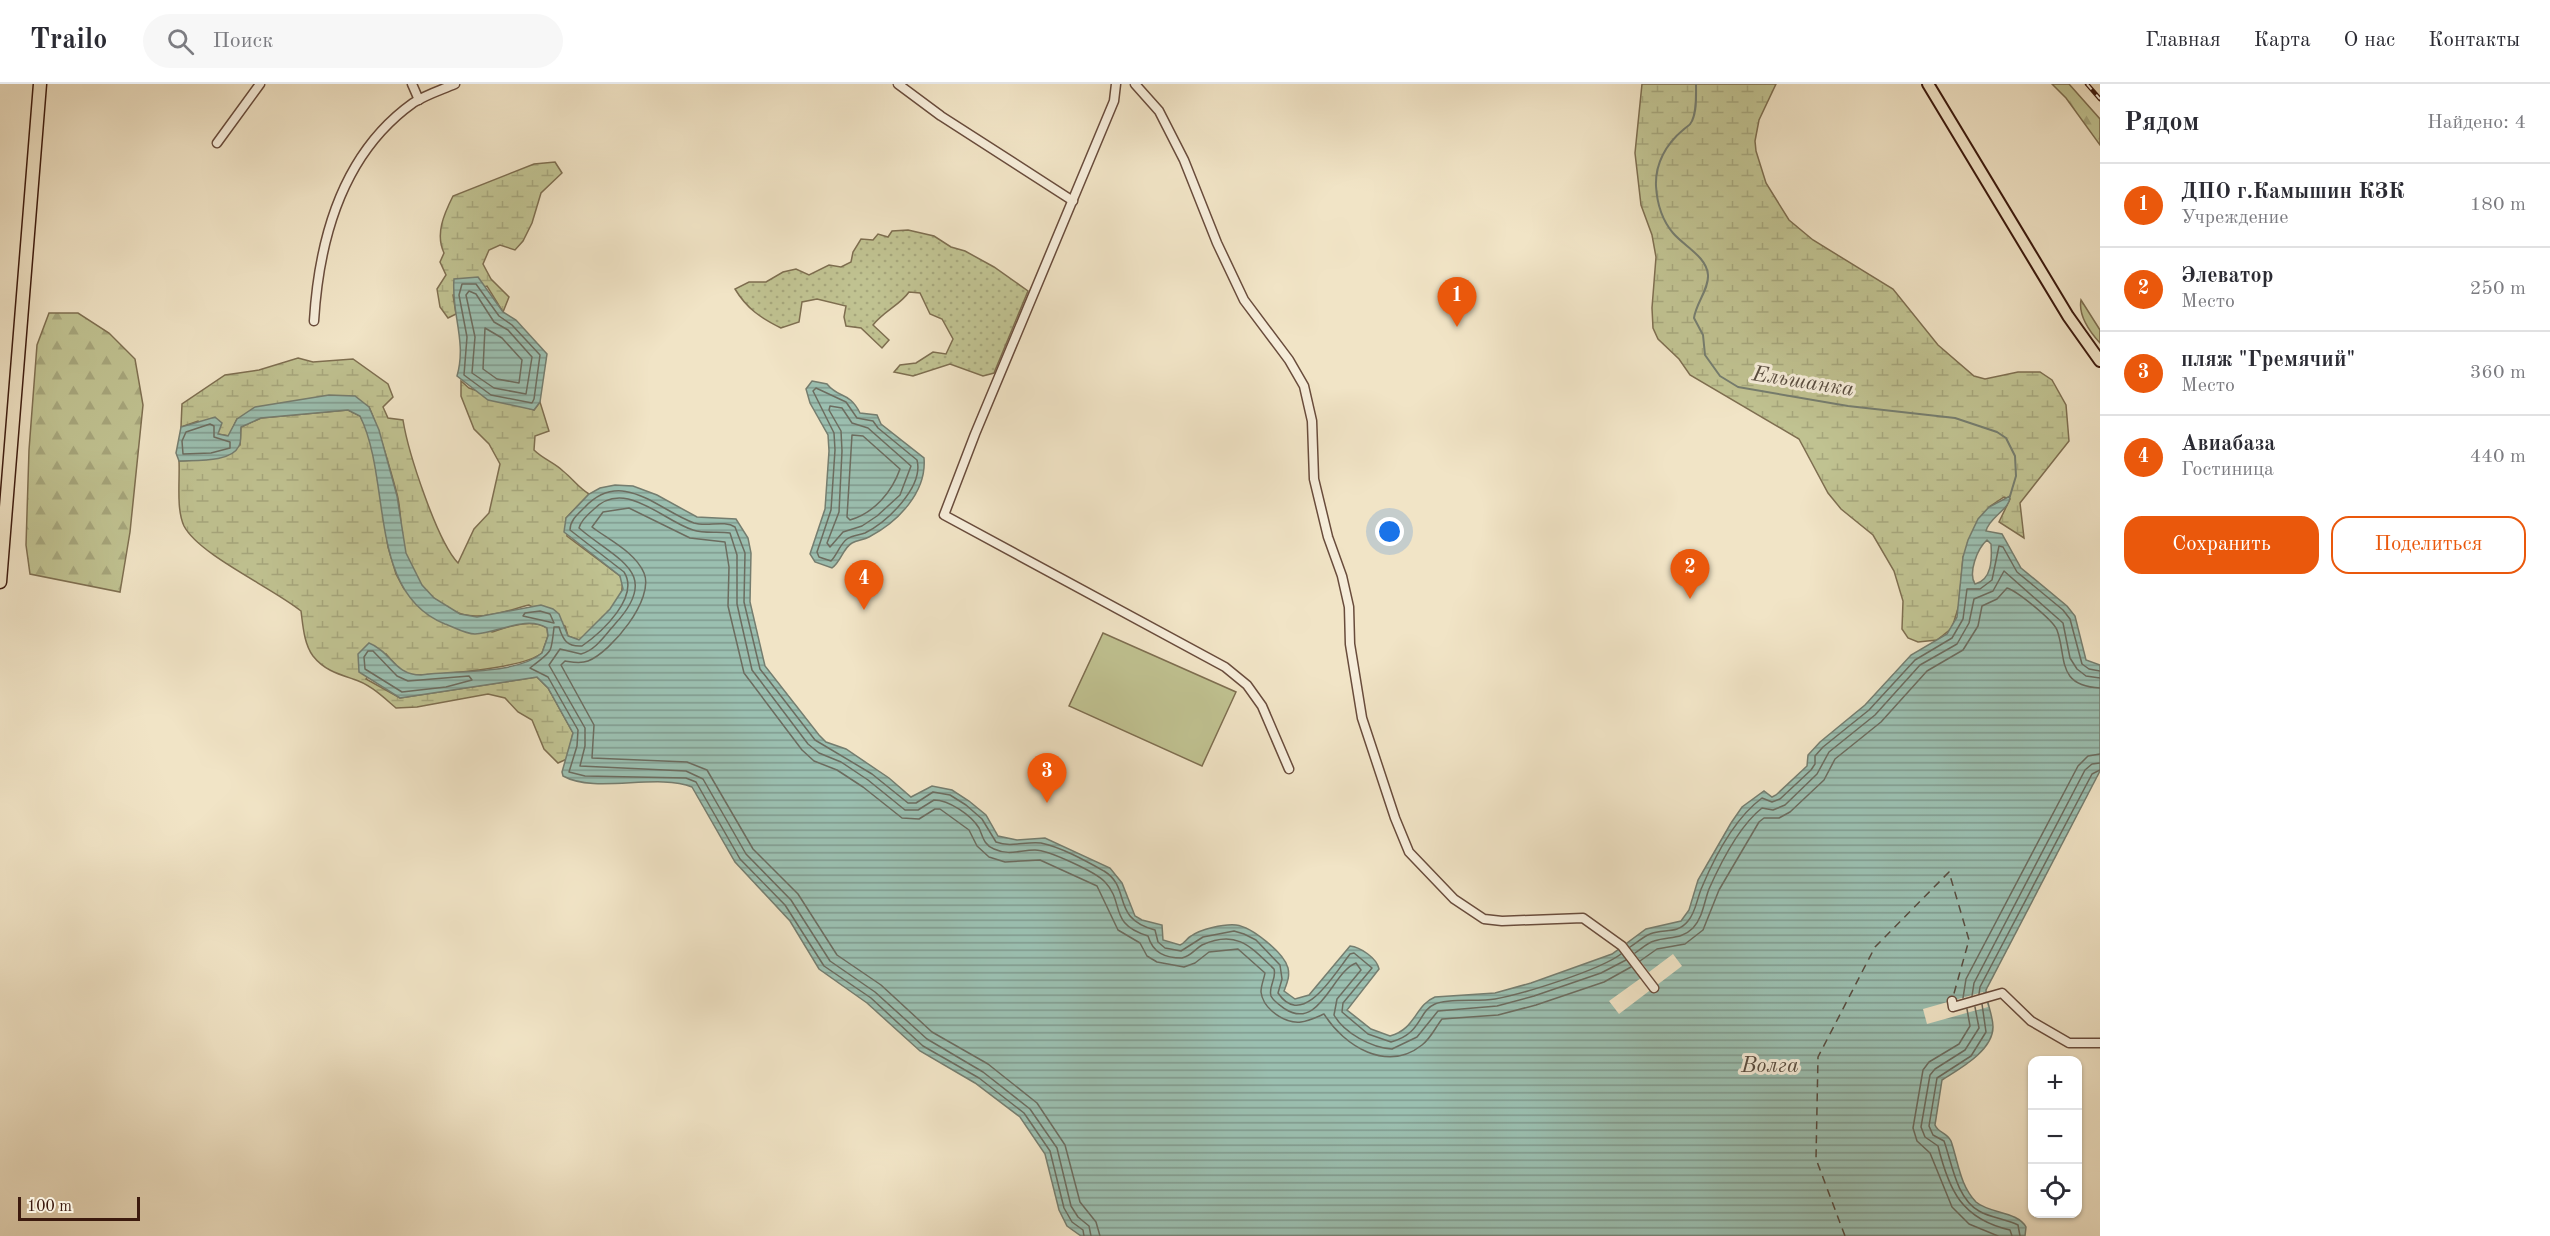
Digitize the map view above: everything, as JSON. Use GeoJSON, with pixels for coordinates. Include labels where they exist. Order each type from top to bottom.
{"type":"FeatureCollection","features":[{"type":"Feature","properties":{"kind":"highway"},"geometry":{"type":"LineString","coordinates":[[0,582],[40,84]]}},
{"type":"Feature","properties":{"kind":"main road"},"geometry":{"type":"LineString","coordinates":[[1928,84],[2068,316],[2100,361]]}},
{"type":"Feature","properties":{"kind":"street"},"geometry":{"type":"LineString","coordinates":[[217,142],[260,84]]}},
{"type":"Feature","properties":{"kind":"street"},"geometry":{"type":"LineString","coordinates":[[412,84],[419,100]]}},
{"type":"Feature","properties":{"kind":"street"},"geometry":{"type":"LineString","coordinates":[[314,321],[316,282],[326,234],[345,183],[378,135],[419,100],[455,84]]}},
{"type":"Feature","properties":{"kind":"street"},"geometry":{"type":"LineString","coordinates":[[898,84],[941,116],[1073,201]]}},
{"type":"Feature","properties":{"kind":"street"},"geometry":{"type":"LineString","coordinates":[[1116,84],[1114,102],[975,434],[944,515],[1225,667],[1247,685],[1262,706],[1289,768]]}},
{"type":"Feature","properties":{"kind":"street"},"geometry":{"type":"LineString","coordinates":[[1135,84],[1159,111],[1184,160],[1217,243],[1244,300],[1289,360],[1304,386],[1312,421],[1314,479],[1328,537],[1342,576],[1362,718],[1395,818],[1409,852],[1454,899],[1484,919],[1502,921],[1583,918],[1622,946],[1654,988]]}},
{"type":"Feature","properties":{"kind":"street"},"geometry":{"type":"LineString","coordinates":[[1952,1001],[1953,1006],[2002,993],[2031,1020],[2069,1044],[2100,1043]]}},
{"type":"Feature","properties":{"kind":"green space"},"geometry":{"type":"Polygon","coordinates":[[[1642,84],[1776,84],[1759,120],[1755,141],[1766,183],[1789,220],[1813,240],[1893,289],[1938,345],[1974,376],[1985,379],[2018,372],[2040,372],[2052,380],[2066,405],[2069,441],[2020,503],[2024,538],[1999,522],[2010,499],[2004,497],[1989,507],[1963,557],[1959,605],[1952,628],[1937,640],[1918,642],[1908,638],[1902,629],[1903,601],[1894,571],[1873,535],[1841,509],[1828,493],[1799,439],[1690,375],[1679,359],[1658,339],[1653,328],[1652,308],[1656,257],[1652,235],[1641,205],[1635,153],[1642,84]]]}},
{"type":"Feature","properties":{"kind":"green space"},"geometry":{"type":"Polygon","coordinates":[[[2052,84],[2069,84],[2100,119],[2100,145],[2066,98],[2052,84]]]}},
{"type":"Feature","properties":{"kind":"green space"},"geometry":{"type":"Polygon","coordinates":[[[555,162],[562,173],[541,193],[532,223],[523,241],[515,250],[500,245],[489,250],[483,264],[491,279],[509,297],[503,312],[487,286],[453,295],[456,314],[448,318],[440,307],[437,289],[446,275],[440,262],[444,253],[440,239],[444,217],[453,196],[534,164],[555,162]]]}},
{"type":"Feature","properties":{"kind":"green space"},"geometry":{"type":"Polygon","coordinates":[[[908,230],[934,236],[951,247],[965,251],[994,267],[1028,291],[994,373],[983,376],[950,364],[913,376],[894,372],[900,365],[916,363],[933,352],[946,354],[953,339],[942,319],[930,314],[920,293],[909,292],[873,325],[889,340],[882,348],[861,328],[846,326],[844,317],[846,306],[817,299],[802,302],[799,322],[781,328],[755,312],[735,289],[749,282],[766,282],[783,272],[796,269],[809,275],[829,265],[841,267],[851,262],[853,252],[861,239],[873,240],[878,234],[888,237],[892,231],[908,230]]]}},
{"type":"Feature","properties":{"kind":"green space"},"geometry":{"type":"Polygon","coordinates":[[[2081,300],[2100,330],[2100,343],[2083,318],[2081,300]]]}},
{"type":"Feature","properties":{"kind":"green space"},"geometry":{"type":"Polygon","coordinates":[[[49,313],[78,313],[109,333],[135,359],[143,405],[130,532],[120,592],[30,574],[26,545],[29,450],[37,345],[49,313]]]}},
{"type":"Feature","properties":{"kind":"green space"},"geometry":{"type":"Polygon","coordinates":[[[298,358],[313,362],[353,359],[388,384],[393,397],[383,407],[388,418],[403,420],[424,495],[441,536],[458,563],[474,529],[489,513],[500,464],[489,444],[474,429],[461,396],[461,381],[469,388],[534,410],[540,402],[549,431],[535,436],[534,450],[560,468],[589,494],[566,518],[567,536],[620,576],[621,593],[610,612],[579,640],[568,636],[565,626],[529,605],[495,614],[475,616],[451,610],[440,604],[422,586],[405,553],[397,494],[369,407],[237,419],[229,436],[218,434],[198,421],[181,427],[182,404],[225,375],[259,370],[298,358]]]}},
{"type":"Feature","properties":{"kind":"green space"},"geometry":{"type":"Polygon","coordinates":[[[348,410],[360,416],[368,432],[375,456],[388,547],[396,574],[404,589],[492,632],[520,624],[534,624],[547,628],[548,636],[542,653],[532,659],[499,667],[459,672],[410,675],[401,671],[386,654],[366,679],[400,698],[537,677],[548,688],[573,733],[567,759],[558,763],[544,749],[532,720],[518,712],[505,698],[488,694],[417,707],[396,708],[365,684],[327,668],[317,661],[308,646],[301,611],[220,560],[192,537],[184,526],[179,503],[179,461],[212,459],[240,445],[241,427],[261,418],[348,410]]]}},
{"type":"Feature","properties":{"kind":"green space"},"geometry":{"type":"Polygon","coordinates":[[[1103,633],[1236,692],[1202,766],[1069,706],[1103,633]]]}},
{"type":"Feature","properties":{"kind":"water"},"geometry":{"type":"Polygon","coordinates":[[[478,277],[503,312],[516,320],[547,354],[540,402],[534,410],[488,400],[457,376],[460,363],[460,339],[454,279],[478,277]]]}},
{"type":"Feature","properties":{"kind":"water"},"geometry":{"type":"Polygon","coordinates":[[[812,381],[827,384],[831,389],[848,398],[860,413],[877,415],[881,424],[924,458],[921,483],[908,505],[880,531],[849,545],[832,568],[815,562],[810,554],[825,509],[829,451],[828,435],[810,403],[806,389],[812,381]]]}},
{"type":"Feature","properties":{"kind":"water","name":"Волга"},"geometry":{"type":"Polygon","coordinates":[[[329,395],[355,396],[369,407],[379,430],[397,496],[406,553],[422,585],[434,598],[460,614],[477,617],[541,605],[559,614],[568,636],[579,640],[610,609],[623,589],[620,576],[564,532],[566,518],[589,494],[600,488],[615,485],[633,486],[657,495],[697,517],[736,519],[748,538],[751,553],[750,602],[765,666],[826,742],[846,749],[889,778],[911,797],[932,786],[952,790],[986,815],[998,836],[1017,840],[1045,838],[1110,868],[1122,883],[1135,916],[1162,925],[1163,940],[1180,945],[1200,931],[1225,925],[1236,925],[1250,930],[1274,948],[1285,962],[1289,974],[1284,991],[1295,999],[1309,995],[1350,946],[1363,951],[1372,957],[1379,969],[1347,1010],[1371,1029],[1390,1036],[1405,1028],[1423,1005],[1435,997],[1495,993],[1531,983],[1612,954],[1646,929],[1681,921],[1689,910],[1698,880],[1742,807],[1764,791],[1772,797],[1776,795],[1807,766],[1808,755],[1820,742],[1865,705],[1911,655],[1947,634],[1957,617],[1963,557],[1968,540],[1978,519],[1989,507],[2010,496],[2007,505],[1991,521],[1986,531],[2002,534],[2021,568],[2067,606],[2075,616],[2086,660],[2100,665],[2100,771],[1986,990],[1993,1022],[1992,1036],[1974,1058],[1942,1080],[1935,1125],[1951,1141],[1963,1181],[1971,1196],[1982,1206],[2010,1215],[2022,1222],[2026,1227],[2025,1236],[1081,1236],[1067,1226],[1059,1210],[1045,1154],[1020,1117],[975,1083],[920,1051],[867,1003],[819,969],[790,921],[735,862],[692,787],[662,782],[592,783],[576,781],[563,776],[562,772],[573,733],[548,688],[537,677],[400,698],[359,672],[358,654],[369,643],[377,647],[399,667],[412,674],[485,670],[517,665],[542,653],[548,636],[547,628],[530,623],[471,634],[445,624],[420,609],[403,588],[392,562],[370,442],[360,416],[348,410],[261,418],[241,427],[240,444],[228,455],[212,460],[179,461],[176,453],[181,427],[215,417],[222,423],[218,434],[228,436],[237,419],[255,407],[329,395]],[[1987,540],[1977,555],[1973,568],[1975,584],[1981,582],[1988,574],[1991,544],[1987,540]]]}},
{"type":"Feature","properties":{"kind":"pier"},"geometry":{"type":"Polygon","coordinates":[[[1626,943],[1649,972],[1673,954],[1682,966],[1619,1014],[1609,1001],[1641,978],[1619,948],[1626,943]]]}},
{"type":"Feature","properties":{"kind":"pier"},"geometry":{"type":"Polygon","coordinates":[[[1983,992],[1988,1007],[1927,1024],[1923,1009],[1983,992]]]}},
{"type":"Feature","properties":{"kind":"waterway","name":"Ельшанка"},"geometry":{"type":"LineString","coordinates":[[1696,84],[1694,117],[1671,142],[1663,155],[1657,170],[1656,186],[1659,205],[1666,223],[1673,233],[1699,257],[1707,269],[1707,286],[1694,318],[1703,335],[1705,355],[1720,376],[1738,387],[1848,406],[1955,418],[1997,432],[2006,438],[2015,456],[2016,476],[2010,496]]}},
{"type":"Feature","properties":{"kind":"ferry route"},"geometry":{"type":"LineString","coordinates":[[1845,1236],[1816,1159],[1818,1057],[1875,947],[1949,872],[1969,940],[1953,997]]}},
{"type":"Feature","properties":{"kind":"railway"},"geometry":{"type":"LineString","coordinates":[[2087,84],[2100,99]]}},
{"type":"Feature","properties":{"kind":"place","name":"ДПО г.Камышин КЗК"},"geometry":{"type":"Point","coordinates":[1457,327]}},
{"type":"Feature","properties":{"kind":"place","name":"Элеватор"},"geometry":{"type":"Point","coordinates":[1690,599]}},
{"type":"Feature","properties":{"kind":"place","name":"Авиабаза"},"geometry":{"type":"Point","coordinates":[864,610]}},
{"type":"Feature","properties":{"kind":"place","name":"пляж \"Гремячий\""},"geometry":{"type":"Point","coordinates":[1047,803]}}]}
